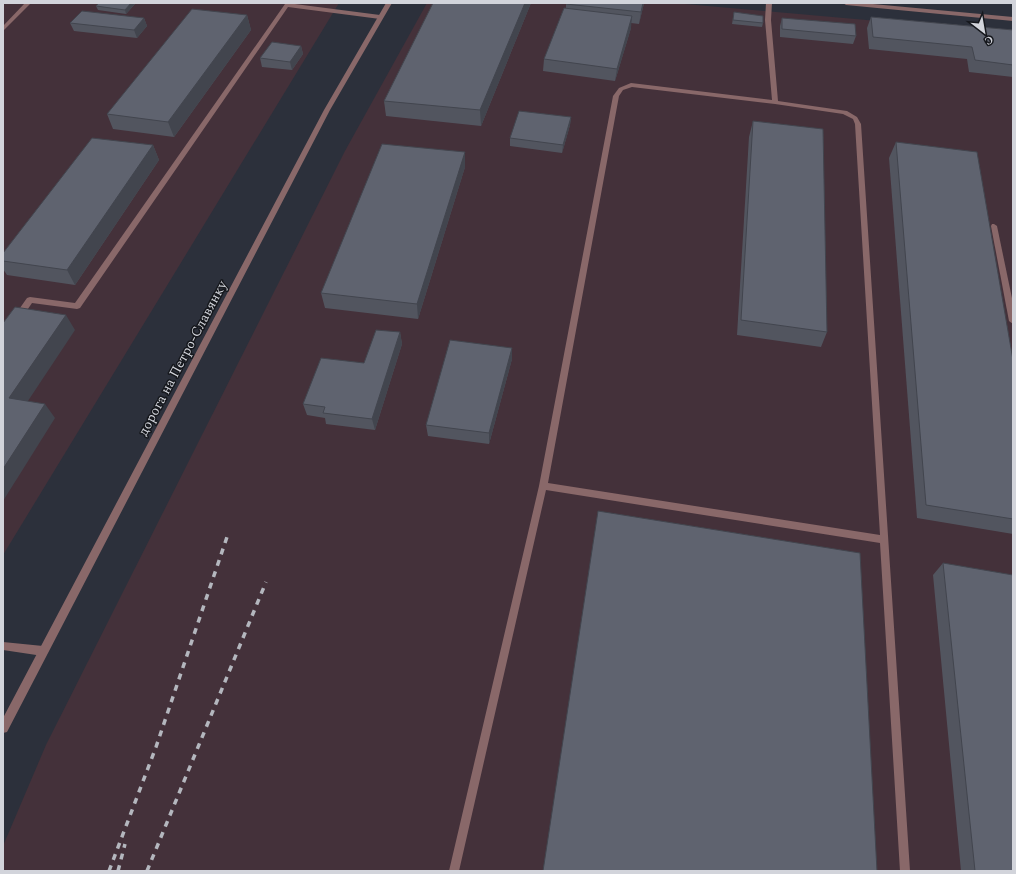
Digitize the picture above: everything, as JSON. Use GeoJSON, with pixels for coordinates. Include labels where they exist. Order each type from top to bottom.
{"type":"FeatureCollection","features":[{"type":"Feature","properties":{"kind":"street"},"geometry":{"type":"LineString","coordinates":[[3,29],[28,3]]}},
{"type":"Feature","properties":{"kind":"street","name":"дорога на Петро-Славянку"},"geometry":{"type":"LineString","coordinates":[[3,728],[327,110],[389,3]]}},
{"type":"Feature","properties":{"kind":"street"},"geometry":{"type":"LineString","coordinates":[[769,3],[768,20],[775,102]]}},
{"type":"Feature","properties":{"kind":"street"},"geometry":{"type":"LineString","coordinates":[[846,3],[1013,19]]}},
{"type":"Feature","properties":{"kind":"street"},"geometry":{"type":"LineString","coordinates":[[12,325],[30,300],[77,306],[287,5],[380,17]]}},
{"type":"Feature","properties":{"kind":"street"},"geometry":{"type":"LineString","coordinates":[[454,871],[543,486],[616,96],[621,89],[631,85],[845,112],[856,118],[858,124],[905,871]]}},
{"type":"Feature","properties":{"kind":"street"},"geometry":{"type":"LineString","coordinates":[[994,226],[1013,321]]}},
{"type":"Feature","properties":{"kind":"street"},"geometry":{"type":"LineString","coordinates":[[543,486],[884,540]]}},
{"type":"Feature","properties":{"kind":"street"},"geometry":{"type":"LineString","coordinates":[[3,646],[43,651]]}},
{"type":"Feature","properties":{"kind":"shaded area"},"geometry":{"type":"Polygon","coordinates":[[[3,3],[339,3],[3,555],[3,3]]]}},
{"type":"Feature","properties":{"kind":"shaded area"},"geometry":{"type":"Polygon","coordinates":[[[427,3],[674,3],[1013,33],[1013,871],[3,871],[3,846],[46,745],[345,151],[427,3]]]}},
{"type":"Feature","properties":{"kind":"building"},"geometry":{"type":"Polygon","coordinates":[[[99,3],[131,3],[125,10],[96,6],[99,3]]]}},
{"type":"Feature","properties":{"kind":"building"},"geometry":{"type":"Polygon","coordinates":[[[433,3],[525,3],[480,110],[384,101],[433,3]]]}},
{"type":"Feature","properties":{"kind":"building"},"geometry":{"type":"Polygon","coordinates":[[[566,3],[643,3],[641,12],[566,3]]]}},
{"type":"Feature","properties":{"kind":"building"},"geometry":{"type":"Polygon","coordinates":[[[564,8],[632,16],[617,69],[544,59],[564,8]]]}},
{"type":"Feature","properties":{"kind":"building"},"geometry":{"type":"Polygon","coordinates":[[[192,9],[247,15],[168,122],[107,114],[192,9]]]}},
{"type":"Feature","properties":{"kind":"building"},"geometry":{"type":"Polygon","coordinates":[[[82,11],[144,18],[134,30],[70,23],[82,11]]]}},
{"type":"Feature","properties":{"kind":"building"},"geometry":{"type":"Polygon","coordinates":[[[734,12],[763,16],[763,23],[733,20],[734,12]]]}},
{"type":"Feature","properties":{"kind":"building"},"geometry":{"type":"Polygon","coordinates":[[[871,17],[1013,30],[1013,65],[975,60],[972,47],[873,37],[871,17]]]}},
{"type":"Feature","properties":{"kind":"building"},"geometry":{"type":"Polygon","coordinates":[[[782,18],[855,24],[856,36],[782,29],[782,18]]]}},
{"type":"Feature","properties":{"kind":"building"},"geometry":{"type":"Polygon","coordinates":[[[272,42],[301,46],[290,62],[260,58],[272,42]]]}},
{"type":"Feature","properties":{"kind":"building"},"geometry":{"type":"Polygon","coordinates":[[[519,111],[571,117],[563,145],[510,138],[519,111]]]}},
{"type":"Feature","properties":{"kind":"building"},"geometry":{"type":"Polygon","coordinates":[[[753,121],[823,129],[827,332],[741,320],[753,121]]]}},
{"type":"Feature","properties":{"kind":"building"},"geometry":{"type":"Polygon","coordinates":[[[92,138],[153,145],[67,270],[3,261],[3,253],[92,138]]]}},
{"type":"Feature","properties":{"kind":"building"},"geometry":{"type":"Polygon","coordinates":[[[896,142],[977,152],[1013,360],[1013,519],[926,505],[896,142]]]}},
{"type":"Feature","properties":{"kind":"building"},"geometry":{"type":"Polygon","coordinates":[[[382,144],[465,152],[417,304],[321,293],[382,144]]]}},
{"type":"Feature","properties":{"kind":"building"},"geometry":{"type":"Polygon","coordinates":[[[15,307],[66,315],[9,398],[45,404],[3,469],[3,323],[15,307]]]}},
{"type":"Feature","properties":{"kind":"building"},"geometry":{"type":"Polygon","coordinates":[[[376,330],[400,332],[372,419],[323,413],[325,407],[303,404],[321,358],[364,363],[376,330]]]}},
{"type":"Feature","properties":{"kind":"building"},"geometry":{"type":"Polygon","coordinates":[[[450,340],[512,348],[489,433],[426,425],[450,340]]]}},
{"type":"Feature","properties":{"kind":"building"},"geometry":{"type":"Polygon","coordinates":[[[598,511],[860,553],[877,871],[543,871],[598,511]]]}},
{"type":"Feature","properties":{"kind":"building"},"geometry":{"type":"Polygon","coordinates":[[[943,563],[1013,575],[1013,871],[975,871],[943,563]]]}},
{"type":"Feature","properties":{"kind":"railway"},"geometry":{"type":"LineString","coordinates":[[109,871],[156,747],[227,537]]}},
{"type":"Feature","properties":{"kind":"railway"},"geometry":{"type":"LineString","coordinates":[[147,871],[266,582]]}},
{"type":"Feature","properties":{"kind":"railway"},"geometry":{"type":"LineString","coordinates":[[118,871],[125,844]]}}]}
